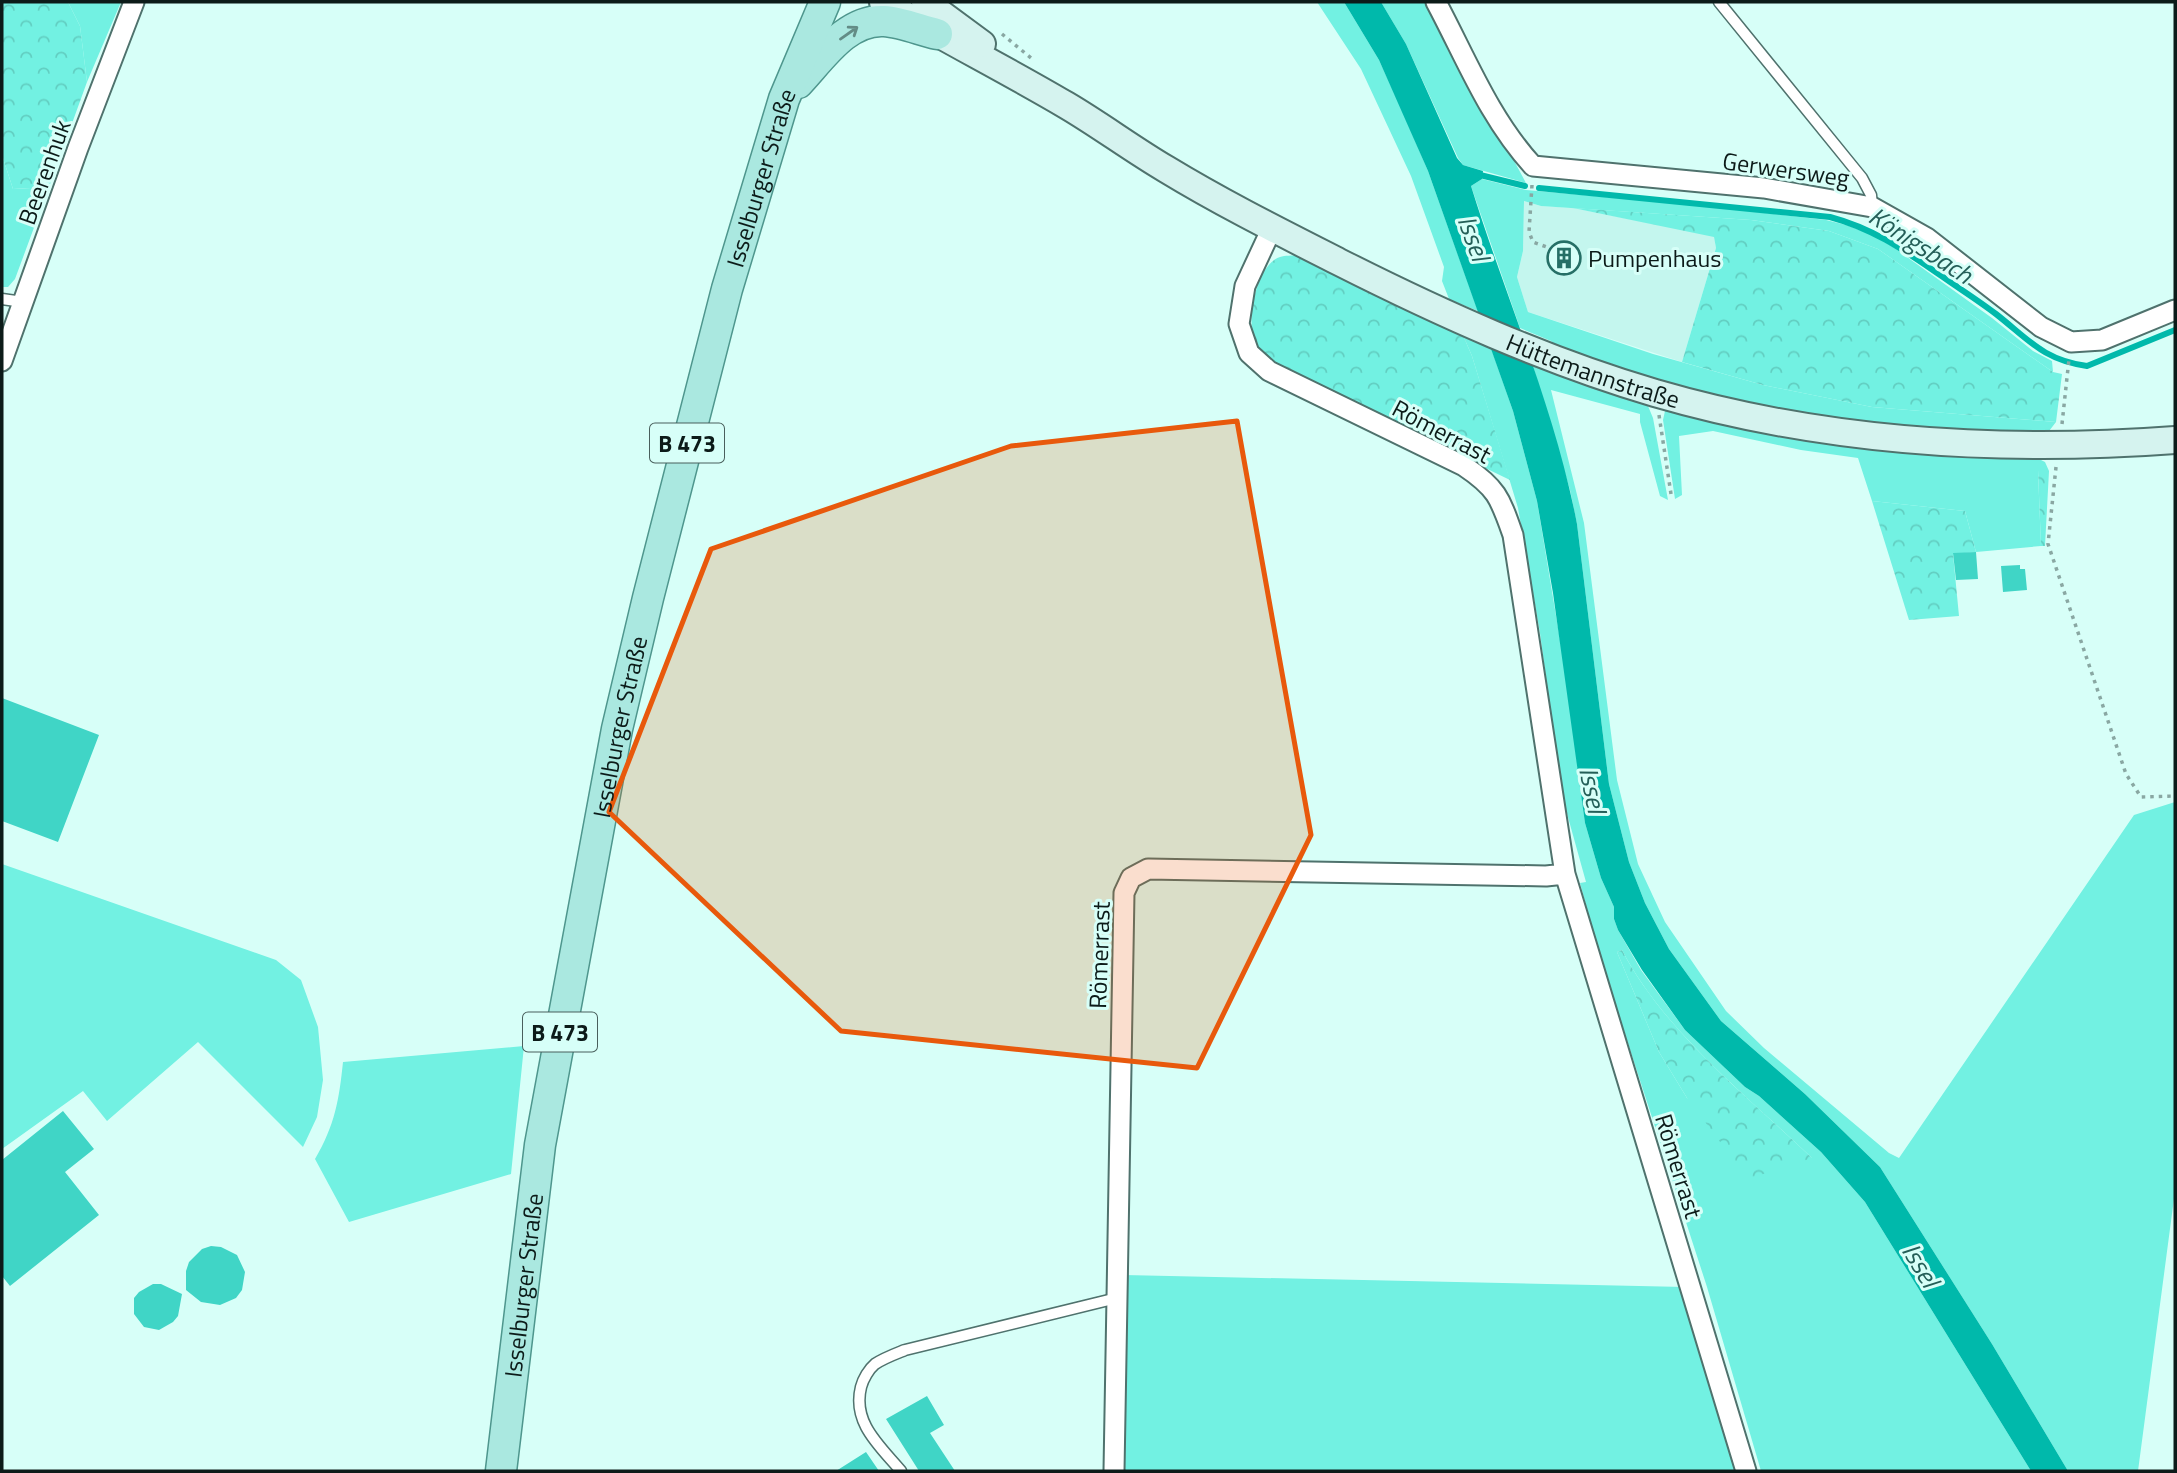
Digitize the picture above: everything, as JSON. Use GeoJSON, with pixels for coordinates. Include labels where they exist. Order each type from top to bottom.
{"type":"FeatureCollection","features":[{"type":"Feature","properties":{"kind":"main road","name":"Isselburger Straße"},"geometry":{"type":"LineString","coordinates":[[501,1471],[540,1145],[617,729],[727,289],[784,99],[825,2]]}},
{"type":"Feature","properties":{"kind":"main road","name":"Hüttemannstraße"},"geometry":{"type":"LineString","coordinates":[[883,2],[1065,105],[1167,170],[1272,228],[1462,321],[1560,360],[1655,393],[1807,426],[1895,439],[2059,446],[2175,440]]}},
{"type":"Feature","properties":{"kind":"main road","name":"Hüttemannstraße"},"geometry":{"type":"LineString","coordinates":[[925,2],[1065,105]]}},
{"type":"Feature","properties":{"kind":"main road","name":"B 473"},"geometry":{"type":"LineString","coordinates":[[784,99],[834,45],[848,32],[860,26],[883,21],[937,34]]}},
{"type":"Feature","properties":{"kind":"street","name":"Beerenhuk"},"geometry":{"type":"LineString","coordinates":[[2,361],[134,2]]}},
{"type":"Feature","properties":{"kind":"street"},"geometry":{"type":"LineString","coordinates":[[1436,2],[1490,108],[1512,143],[1533,166]]}},
{"type":"Feature","properties":{"kind":"street","name":"Gerwersweg"},"geometry":{"type":"LineString","coordinates":[[1533,166],[1764,188],[1872,207],[1927,238],[2041,327],[2071,342],[2102,340],[2175,310]]}},
{"type":"Feature","properties":{"kind":"street","name":"Römerrast"},"geometry":{"type":"LineString","coordinates":[[1272,228],[1245,286],[1240,324],[1249,353],[1269,372],[1464,466],[1487,481],[1501,500],[1513,535],[1565,874],[1746,1471]]}},
{"type":"Feature","properties":{"kind":"street","name":"Römerrast"},"geometry":{"type":"LineString","coordinates":[[1114,1471],[1124,893],[1131,878],[1148,869],[1546,876],[1565,874]]}},
{"type":"Feature","properties":{"kind":"lane"},"geometry":{"type":"LineString","coordinates":[[1719,2],[1862,178],[1871,195],[1872,207]]}},
{"type":"Feature","properties":{"kind":"lane"},"geometry":{"type":"LineString","coordinates":[[2,299],[23,302]]}},
{"type":"Feature","properties":{"kind":"lane"},"geometry":{"type":"LineString","coordinates":[[901,1471],[862,1424],[858,1398],[862,1382],[873,1365],[905,1350],[1117,1298]]}},
{"type":"Feature","properties":{"kind":"path"},"geometry":{"type":"LineString","coordinates":[[1533,166],[1529,232],[1533,242],[1552,249]]}},
{"type":"Feature","properties":{"kind":"path"},"geometry":{"type":"LineString","coordinates":[[2068,366],[2048,544],[2126,774],[2141,797],[2175,796]]}},
{"type":"Feature","properties":{"kind":"path"},"geometry":{"type":"LineString","coordinates":[[1655,393],[1671,494]]}},
{"type":"Feature","properties":{"kind":"highlighted area"},"geometry":{"type":"Polygon","coordinates":[[[1237,421],[1311,835],[1197,1068],[841,1031],[609,812],[711,549],[1011,446],[1237,421]]]}},
{"type":"Feature","properties":{"kind":"shaded area"},"geometry":{"type":"Polygon","coordinates":[[[1524,201],[1714,236],[1716,248],[1682,362],[1528,312],[1517,277],[1523,251],[1524,201]]]}},
{"type":"Feature","properties":{"kind":"green space"},"geometry":{"type":"Polygon","coordinates":[[[2,2],[68,2],[80,26],[87,82],[49,187],[13,189],[2,155],[2,2]]]}},
{"type":"Feature","properties":{"kind":"green space"},"geometry":{"type":"Polygon","coordinates":[[[68,2],[121,2],[87,82],[80,26],[68,2]]]}},
{"type":"Feature","properties":{"kind":"green space"},"geometry":{"type":"Polygon","coordinates":[[[1317,2],[1344,2],[1379,60],[1428,171],[1478,311],[1453,301],[1451,304],[1442,281],[1444,267],[1411,176],[1361,69],[1317,2]]]}},
{"type":"Feature","properties":{"kind":"green space"},"geometry":{"type":"Polygon","coordinates":[[[1381,2],[1429,2],[1526,183],[1463,165],[1406,44],[1381,2]]]}},
{"type":"Feature","properties":{"kind":"green space"},"geometry":{"type":"Polygon","coordinates":[[[2,155],[13,189],[49,187],[15,279],[8,287],[2,287],[2,155]]]}},
{"type":"Feature","properties":{"kind":"green space"},"geometry":{"type":"Polygon","coordinates":[[[1482,179],[1526,190],[1706,206],[1826,220],[1846,225],[1873,235],[1893,247],[2033,351],[2052,361],[2053,372],[1878,249],[1829,231],[1751,220],[1541,206],[1524,201],[1523,251],[1517,277],[1528,312],[1653,354],[1763,385],[1872,407],[2056,422],[2046,435],[1915,429],[1854,421],[1725,397],[1557,347],[1551,341],[1520,328],[1471,186],[1482,179]]]}},
{"type":"Feature","properties":{"kind":"green space"},"geometry":{"type":"Polygon","coordinates":[[[1573,208],[1751,220],[1829,231],[1878,249],[2053,372],[2062,374],[2056,422],[1872,407],[1763,385],[1682,362],[1716,248],[1714,237],[1573,208]]]}},
{"type":"Feature","properties":{"kind":"green space"},"geometry":{"type":"Polygon","coordinates":[[[1297,255],[1462,333],[1472,356],[1510,480],[1281,369],[1263,354],[1255,341],[1251,320],[1259,281],[1272,262],[1282,256],[1297,255]]]}},
{"type":"Feature","properties":{"kind":"green space"},"geometry":{"type":"Polygon","coordinates":[[[1462,333],[1491,348],[1513,411],[1537,501],[1566,676],[1585,823],[1601,878],[1614,907],[1618,930],[1641,970],[1685,1030],[1745,1087],[1759,1096],[1821,1152],[1865,1202],[2031,1471],[1761,1471],[1707,1287],[1600,957],[1580,883],[1586,882],[1561,792],[1540,633],[1518,508],[1472,356],[1462,333]],[[1622,950],[1617,952],[1659,1052],[1687,1098],[1812,1158],[1708,1061],[1660,1008],[1622,950]]]}},
{"type":"Feature","properties":{"kind":"green space"},"geometry":{"type":"Polygon","coordinates":[[[1532,363],[1641,398],[1653,418],[1668,500],[1660,496],[1640,414],[1551,390],[1584,523],[1617,780],[1638,864],[1665,922],[1726,1011],[1764,1048],[1889,1153],[1899,1158],[2134,815],[2175,802],[2175,1191],[2138,1471],[2068,1471],[1992,1344],[1880,1167],[1805,1094],[1721,1021],[1669,949],[1645,903],[1629,862],[1609,784],[1577,524],[1570,490],[1532,363]]]}},
{"type":"Feature","properties":{"kind":"green space"},"geometry":{"type":"Polygon","coordinates":[[[1670,406],[2035,457],[2045,462],[2049,471],[2038,471],[2041,546],[1976,552],[1965,511],[1872,501],[1858,458],[1801,450],[1713,431],[1679,436],[1682,495],[1675,499],[1663,420],[1665,411],[1670,406]]]}},
{"type":"Feature","properties":{"kind":"green space"},"geometry":{"type":"Polygon","coordinates":[[[2038,470],[2049,471],[2045,546],[2041,546],[2038,470]]]}},
{"type":"Feature","properties":{"kind":"green space"},"geometry":{"type":"Polygon","coordinates":[[[1872,501],[1965,511],[1976,552],[1953,554],[1959,616],[1909,620],[1872,501]]]}},
{"type":"Feature","properties":{"kind":"green space"},"geometry":{"type":"Polygon","coordinates":[[[2,864],[276,960],[301,980],[318,1027],[323,1080],[317,1117],[303,1147],[198,1042],[107,1121],[83,1091],[2,1149],[2,864]]]}},
{"type":"Feature","properties":{"kind":"green space"},"geometry":{"type":"Polygon","coordinates":[[[1622,950],[1660,1008],[1683,1035],[1812,1158],[1748,1179],[1687,1098],[1659,1052],[1617,952],[1622,950]]]}},
{"type":"Feature","properties":{"kind":"green space"},"geometry":{"type":"Polygon","coordinates":[[[524,1046],[511,1174],[349,1222],[315,1159],[335,1112],[343,1062],[524,1046]]]}},
{"type":"Feature","properties":{"kind":"green space"},"geometry":{"type":"Polygon","coordinates":[[[1124,1275],[1685,1287],[1738,1471],[1124,1471],[1124,1275]]]}},
{"type":"Feature","properties":{"kind":"water","name":"Issel"},"geometry":{"type":"Polygon","coordinates":[[[1344,2],[1381,2],[1406,44],[1457,158],[1463,165],[1483,171],[1482,179],[1471,186],[1543,396],[1568,481],[1577,524],[1609,784],[1629,862],[1645,903],[1669,949],[1721,1021],[1805,1094],[1880,1167],[1992,1344],[2068,1471],[2031,1471],[1865,1202],[1821,1152],[1759,1096],[1745,1087],[1685,1030],[1642,970],[1618,930],[1614,907],[1601,878],[1585,823],[1553,593],[1537,501],[1513,411],[1428,171],[1379,60],[1344,2]]]}},
{"type":"Feature","properties":{"kind":"building","name":"Pumpenhaus"},"geometry":{"type":"Polygon","coordinates":[[[1560,242],[1576,247],[1567,275],[1552,270],[1560,242]]]}},
{"type":"Feature","properties":{"kind":"building"},"geometry":{"type":"Polygon","coordinates":[[[1976,552],[1978,579],[1956,580],[1953,553],[1976,552]]]}},
{"type":"Feature","properties":{"kind":"building"},"geometry":{"type":"Polygon","coordinates":[[[2020,565],[2020,569],[2025,569],[2027,590],[2003,592],[2001,566],[2020,565]]]}},
{"type":"Feature","properties":{"kind":"building"},"geometry":{"type":"Polygon","coordinates":[[[2,698],[99,735],[58,842],[2,821],[2,698]]]}},
{"type":"Feature","properties":{"kind":"building"},"geometry":{"type":"Polygon","coordinates":[[[63,1111],[94,1149],[65,1172],[99,1215],[10,1286],[2,1276],[2,1160],[63,1111]]]}},
{"type":"Feature","properties":{"kind":"building"},"geometry":{"type":"Polygon","coordinates":[[[221,1247],[237,1255],[245,1272],[242,1290],[236,1298],[220,1305],[201,1302],[186,1290],[189,1262],[202,1249],[221,1247]]]}},
{"type":"Feature","properties":{"kind":"building"},"geometry":{"type":"Polygon","coordinates":[[[153,1284],[161,1284],[182,1294],[178,1316],[159,1330],[144,1327],[134,1314],[134,1298],[153,1284]]]}},
{"type":"Feature","properties":{"kind":"building"},"geometry":{"type":"Polygon","coordinates":[[[927,1396],[944,1425],[930,1433],[955,1471],[919,1471],[886,1419],[927,1396]]]}},
{"type":"Feature","properties":{"kind":"building"},"geometry":{"type":"Polygon","coordinates":[[[866,1452],[879,1471],[836,1471],[866,1452]]]}},
{"type":"Feature","properties":{"kind":"waterway","name":"Königsbach"},"geometry":{"type":"LineString","coordinates":[[1476,174],[1525,186]]}},
{"type":"Feature","properties":{"kind":"waterway","name":"Königsbach"},"geometry":{"type":"LineString","coordinates":[[1539,188],[1830,217],[1846,222],[1876,234],[1902,250],[1990,309],[2047,354],[2072,363],[2087,366],[2175,330]]}},
{"type":"Feature","properties":{"kind":"place","name":"Pumpenhaus"},"geometry":{"type":"Point","coordinates":[1564,258]}}]}
